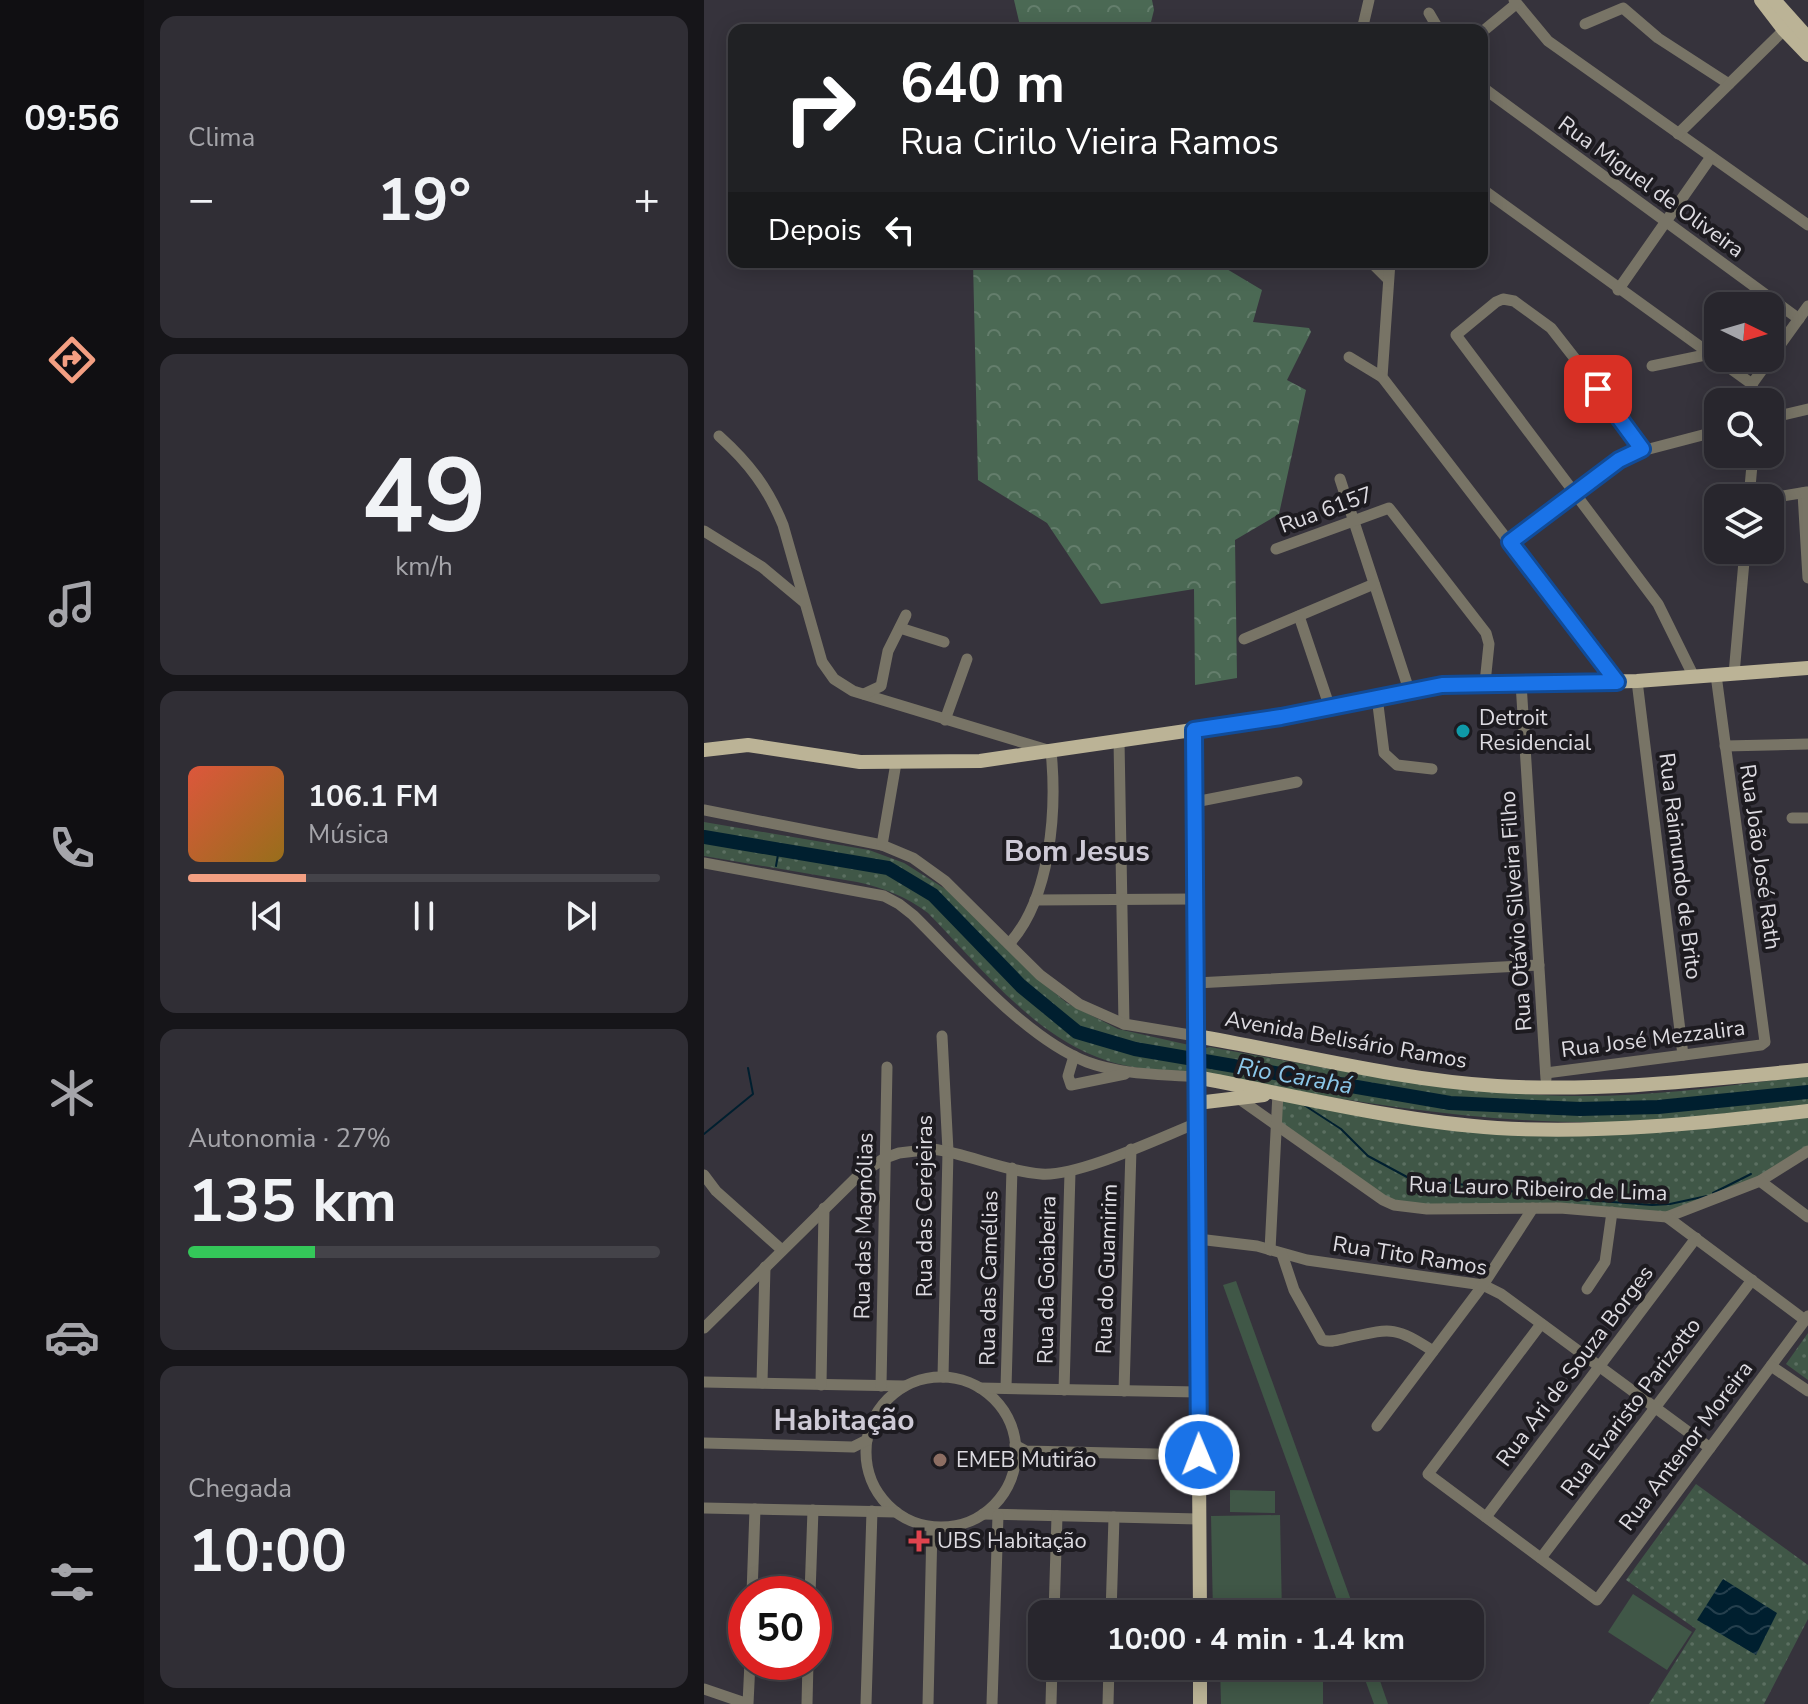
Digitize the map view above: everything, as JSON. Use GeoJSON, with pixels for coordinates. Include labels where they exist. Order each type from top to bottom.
{"type":"FeatureCollection","features":[{"type":"Feature","properties":{"kind":"main road"},"geometry":{"type":"LineString","coordinates":[[1761,0],[1808,55]]}},
{"type":"Feature","properties":{"kind":"main road"},"geometry":{"type":"LineString","coordinates":[[1774,0],[1808,38]]}},
{"type":"Feature","properties":{"kind":"main road"},"geometry":{"type":"LineString","coordinates":[[704,750],[748,745],[860,762],[980,761],[1330,708],[1442,685],[1617,682],[1808,668]]}},
{"type":"Feature","properties":{"kind":"main road"},"geometry":{"type":"LineString","coordinates":[[1194,730],[1200,1600]]}},
{"type":"Feature","properties":{"kind":"main road","name":"Avenida Belisário Ramos"},"geometry":{"type":"LineString","coordinates":[[1196,1044],[1438,1079],[1546,1080],[1626,1088],[1808,1070]]}},
{"type":"Feature","properties":{"kind":"main road"},"geometry":{"type":"LineString","coordinates":[[1196,1074],[1278,1093],[1422,1119],[1497,1128],[1642,1129],[1808,1111]]}},
{"type":"Feature","properties":{"kind":"main road"},"geometry":{"type":"LineString","coordinates":[[1197,1103],[1278,1093]]}},
{"type":"Feature","properties":{"kind":"main road"},"geometry":{"type":"LineString","coordinates":[[1200,1680],[1200,1704]]}},
{"type":"Feature","properties":{"kind":"street"},"geometry":{"type":"LineString","coordinates":[[1363,24],[1369,0]]}},
{"type":"Feature","properties":{"kind":"street"},"geometry":{"type":"LineString","coordinates":[[1488,27],[1515,2],[1548,41],[1808,225]]}},
{"type":"Feature","properties":{"kind":"street"},"geometry":{"type":"LineString","coordinates":[[1585,24],[1623,8],[1658,38],[1706,66],[1729,84]]}},
{"type":"Feature","properties":{"kind":"street"},"geometry":{"type":"LineString","coordinates":[[1429,13],[1435,24]]}},
{"type":"Feature","properties":{"kind":"street"},"geometry":{"type":"LineString","coordinates":[[1678,134],[1784,30]]}},
{"type":"Feature","properties":{"kind":"street","name":"Rua Miguel de Oliveira"},"geometry":{"type":"LineString","coordinates":[[1488,91],[1799,319]]}},
{"type":"Feature","properties":{"kind":"street"},"geometry":{"type":"LineString","coordinates":[[1618,290],[1711,157]]}},
{"type":"Feature","properties":{"kind":"street"},"geometry":{"type":"LineString","coordinates":[[1488,193],[1704,350]]}},
{"type":"Feature","properties":{"kind":"street"},"geometry":{"type":"LineString","coordinates":[[1377,268],[1388,279]]}},
{"type":"Feature","properties":{"kind":"street"},"geometry":{"type":"LineString","coordinates":[[1382,377],[1389,268]]}},
{"type":"Feature","properties":{"kind":"street"},"geometry":{"type":"LineString","coordinates":[[1642,449],[1630,429],[1551,328],[1521,305],[1503,299],[1456,335],[1658,604],[1694,677]]}},
{"type":"Feature","properties":{"kind":"street"},"geometry":{"type":"LineString","coordinates":[[1752,388],[1752,384],[1808,306]]}},
{"type":"Feature","properties":{"kind":"street"},"geometry":{"type":"LineString","coordinates":[[1652,366],[1704,355]]}},
{"type":"Feature","properties":{"kind":"street"},"geometry":{"type":"LineString","coordinates":[[1349,357],[1382,377],[1617,682]]}},
{"type":"Feature","properties":{"kind":"street"},"geometry":{"type":"LineString","coordinates":[[1735,372],[1752,384]]}},
{"type":"Feature","properties":{"kind":"street"},"geometry":{"type":"LineString","coordinates":[[1784,415],[1808,409]]}},
{"type":"Feature","properties":{"kind":"street"},"geometry":{"type":"LineString","coordinates":[[1510,542],[1619,460],[1642,449],[1704,434]]}},
{"type":"Feature","properties":{"kind":"street"},"geometry":{"type":"LineString","coordinates":[[719,436],[741,456],[766,488],[783,525],[822,662],[828,672],[843,686],[864,694],[1051,751],[1054,786],[1050,832],[1035,900],[1026,921],[1009,944]]}},
{"type":"Feature","properties":{"kind":"street"},"geometry":{"type":"LineString","coordinates":[[1340,479],[1409,690]]}},
{"type":"Feature","properties":{"kind":"street"},"geometry":{"type":"LineString","coordinates":[[1784,495],[1805,492],[1808,578]]}},
{"type":"Feature","properties":{"kind":"street","name":"Rua 6157"},"geometry":{"type":"LineString","coordinates":[[1276,549],[1389,508],[1486,633],[1489,644],[1485,683]]}},
{"type":"Feature","properties":{"kind":"street"},"geometry":{"type":"LineString","coordinates":[[704,531],[762,567],[804,602]]}},
{"type":"Feature","properties":{"kind":"street"},"geometry":{"type":"LineString","coordinates":[[1734,674],[1744,564]]}},
{"type":"Feature","properties":{"kind":"street"},"geometry":{"type":"LineString","coordinates":[[1244,639],[1374,584]]}},
{"type":"Feature","properties":{"kind":"street"},"geometry":{"type":"LineString","coordinates":[[864,694],[881,686],[888,651],[906,615]]}},
{"type":"Feature","properties":{"kind":"street"},"geometry":{"type":"LineString","coordinates":[[1299,616],[1330,708]]}},
{"type":"Feature","properties":{"kind":"street"},"geometry":{"type":"LineString","coordinates":[[900,628],[944,642]]}},
{"type":"Feature","properties":{"kind":"street"},"geometry":{"type":"LineString","coordinates":[[945,720],[967,659]]}},
{"type":"Feature","properties":{"kind":"street","name":"Rua João José Rath"},"geometry":{"type":"LineString","coordinates":[[1716,675],[1764,1043]]}},
{"type":"Feature","properties":{"kind":"street","name":"Rua Raimundo de Brito"},"geometry":{"type":"LineString","coordinates":[[1637,681],[1683,1055]]}},
{"type":"Feature","properties":{"kind":"street","name":"Rua Otávio Silveira Filho"},"geometry":{"type":"LineString","coordinates":[[1521,683],[1546,1080]]}},
{"type":"Feature","properties":{"kind":"street"},"geometry":{"type":"LineString","coordinates":[[1377,697],[1384,753],[1397,765],[1432,769]]}},
{"type":"Feature","properties":{"kind":"street"},"geometry":{"type":"LineString","coordinates":[[1119,740],[1124,1024]]}},
{"type":"Feature","properties":{"kind":"street"},"geometry":{"type":"LineString","coordinates":[[1725,746],[1808,744]]}},
{"type":"Feature","properties":{"kind":"street"},"geometry":{"type":"LineString","coordinates":[[882,845],[896,763]]}},
{"type":"Feature","properties":{"kind":"street"},"geometry":{"type":"LineString","coordinates":[[1195,802],[1297,782]]}},
{"type":"Feature","properties":{"kind":"street","name":"Avenida Belisário Ramos"},"geometry":{"type":"LineString","coordinates":[[704,810],[882,845],[913,858],[929,868],[1064,995],[1093,1012],[1124,1024],[1196,1044]]}},
{"type":"Feature","properties":{"kind":"street"},"geometry":{"type":"LineString","coordinates":[[1792,818],[1808,818]]}},
{"type":"Feature","properties":{"kind":"street"},"geometry":{"type":"LineString","coordinates":[[704,863],[864,892],[899,904],[1011,1011],[1074,1056],[1129,1072],[1196,1074]]}},
{"type":"Feature","properties":{"kind":"street"},"geometry":{"type":"LineString","coordinates":[[1035,900],[1195,899]]}},
{"type":"Feature","properties":{"kind":"street"},"geometry":{"type":"LineString","coordinates":[[1196,983],[1539,965]]}},
{"type":"Feature","properties":{"kind":"street","name":"Rua das Cerejeiras"},"geometry":{"type":"LineString","coordinates":[[942,1036],[948,1151],[943,1377]]}},
{"type":"Feature","properties":{"kind":"street","name":"Rua José Mezzalira"},"geometry":{"type":"LineString","coordinates":[[1546,1080],[1764,1043]]}},
{"type":"Feature","properties":{"kind":"street"},"geometry":{"type":"LineString","coordinates":[[1074,1056],[1068,1076],[1071,1085],[1129,1072]]}},
{"type":"Feature","properties":{"kind":"street","name":"Rua das Magnólias"},"geometry":{"type":"LineString","coordinates":[[881,1386],[887,1067]]}},
{"type":"Feature","properties":{"kind":"street"},"geometry":{"type":"LineString","coordinates":[[1270,1250],[1278,1093]]}},
{"type":"Feature","properties":{"kind":"street","name":"Rua Lauro Ribeiro de Lima"},"geometry":{"type":"LineString","coordinates":[[1238,1098],[1372,1193],[1394,1205],[1427,1209],[1533,1208],[1667,1217],[1760,1181],[1808,1151]]}},
{"type":"Feature","properties":{"kind":"street"},"geometry":{"type":"LineString","coordinates":[[704,1328],[860,1174],[885,1158],[917,1149],[948,1151],[1039,1174],[1070,1172],[1197,1123]]}},
{"type":"Feature","properties":{"kind":"street","name":"Rua do Guamirim"},"geometry":{"type":"LineString","coordinates":[[1124,1391],[1131,1149]]}},
{"type":"Feature","properties":{"kind":"street","name":"Rua das Camélias"},"geometry":{"type":"LineString","coordinates":[[1006,1388],[1012,1168]]}},
{"type":"Feature","properties":{"kind":"street","name":"Rua da Goiabeira"},"geometry":{"type":"LineString","coordinates":[[1064,1390],[1070,1172]]}},
{"type":"Feature","properties":{"kind":"street"},"geometry":{"type":"LineString","coordinates":[[704,1175],[716,1191],[782,1250]]}},
{"type":"Feature","properties":{"kind":"street"},"geometry":{"type":"LineString","coordinates":[[1760,1181],[1808,1217]]}},
{"type":"Feature","properties":{"kind":"street"},"geometry":{"type":"LineString","coordinates":[[821,1385],[824,1208]]}},
{"type":"Feature","properties":{"kind":"street"},"geometry":{"type":"LineString","coordinates":[[1377,1426],[1483,1285],[1533,1208]]}},
{"type":"Feature","properties":{"kind":"street"},"geometry":{"type":"LineString","coordinates":[[1587,1289],[1605,1262],[1612,1212]]}},
{"type":"Feature","properties":{"kind":"street"},"geometry":{"type":"LineString","coordinates":[[1667,1217],[1807,1318]]}},
{"type":"Feature","properties":{"kind":"street","name":"Rua Ari de Souza Borges"},"geometry":{"type":"LineString","coordinates":[[1486,1517],[1696,1238]]}},
{"type":"Feature","properties":{"kind":"street","name":"Rua Tito Ramos"},"geometry":{"type":"LineString","coordinates":[[1198,1239],[1483,1285],[1501,1294],[1710,1448]]}},
{"type":"Feature","properties":{"kind":"street"},"geometry":{"type":"LineString","coordinates":[[1282,1254],[1294,1290],[1322,1340],[1332,1342],[1396,1330],[1433,1351]]}},
{"type":"Feature","properties":{"kind":"street"},"geometry":{"type":"LineString","coordinates":[[762,1383],[765,1267]]}},
{"type":"Feature","properties":{"kind":"street","name":"Rua Evaristo Parizotto"},"geometry":{"type":"LineString","coordinates":[[1541,1558],[1752,1280]]}},
{"type":"Feature","properties":{"kind":"street","name":"Rua Antenor Moreira"},"geometry":{"type":"LineString","coordinates":[[1541,1558],[1597,1600],[1807,1318]]}},
{"type":"Feature","properties":{"kind":"street"},"geometry":{"type":"LineString","coordinates":[[1541,1324],[1428,1474],[1541,1558]]}},
{"type":"Feature","properties":{"kind":"street"},"geometry":{"type":"LineString","coordinates":[[1771,1366],[1808,1391]]}},
{"type":"Feature","properties":{"kind":"street"},"geometry":{"type":"LineString","coordinates":[[704,1382],[905,1386],[943,1377],[962,1380],[979,1388],[1000,1406],[1019,1451],[1009,1484],[983,1514],[959,1525],[932,1527],[913,1522],[896,1512],[880,1496],[870,1477],[867,1440],[870,1427],[884,1403],[905,1386]]}},
{"type":"Feature","properties":{"kind":"street"},"geometry":{"type":"LineString","coordinates":[[979,1388],[1198,1392]]}},
{"type":"Feature","properties":{"kind":"street"},"geometry":{"type":"LineString","coordinates":[[704,1443],[853,1447],[867,1440]]}},
{"type":"Feature","properties":{"kind":"street"},"geometry":{"type":"LineString","coordinates":[[853,1447],[866,1455]]}},
{"type":"Feature","properties":{"kind":"street"},"geometry":{"type":"LineString","coordinates":[[1019,1451],[1199,1455]]}},
{"type":"Feature","properties":{"kind":"street"},"geometry":{"type":"LineString","coordinates":[[704,1508],[896,1512]]}},
{"type":"Feature","properties":{"kind":"street"},"geometry":{"type":"LineString","coordinates":[[753,1576],[755,1509]]}},
{"type":"Feature","properties":{"kind":"street"},"geometry":{"type":"LineString","coordinates":[[811,1576],[813,1510]]}},
{"type":"Feature","properties":{"kind":"street"},"geometry":{"type":"LineString","coordinates":[[866,1704],[872,1511]]}},
{"type":"Feature","properties":{"kind":"street"},"geometry":{"type":"LineString","coordinates":[[983,1514],[1199,1519]]}},
{"type":"Feature","properties":{"kind":"street"},"geometry":{"type":"LineString","coordinates":[[992,1704],[998,1515]]}},
{"type":"Feature","properties":{"kind":"street"},"geometry":{"type":"LineString","coordinates":[[1054,1600],[1057,1516]]}},
{"type":"Feature","properties":{"kind":"street"},"geometry":{"type":"LineString","coordinates":[[1111,1600],[1114,1517]]}},
{"type":"Feature","properties":{"kind":"street"},"geometry":{"type":"LineString","coordinates":[[928,1704],[932,1527]]}},
{"type":"Feature","properties":{"kind":"street"},"geometry":{"type":"LineString","coordinates":[[704,1689],[748,1704],[749,1680]]}},
{"type":"Feature","properties":{"kind":"street"},"geometry":{"type":"LineString","coordinates":[[807,1704],[808,1680]]}},
{"type":"Feature","properties":{"kind":"street"},"geometry":{"type":"LineString","coordinates":[[1051,1704],[1052,1680]]}},
{"type":"Feature","properties":{"kind":"street"},"geometry":{"type":"LineString","coordinates":[[1108,1704],[1109,1680]]}},
{"type":"Feature","properties":{"kind":"green space"},"geometry":{"type":"Polygon","coordinates":[[[1014,0],[1152,0],[1154,10],[1150,24],[1020,24],[1014,0]]]}},
{"type":"Feature","properties":{"kind":"green space"},"geometry":{"type":"Polygon","coordinates":[[[973,268],[1225,268],[1262,290],[1253,322],[1309,328],[1311,332],[1287,380],[1306,390],[1279,514],[1235,540],[1237,678],[1195,685],[1194,589],[1101,604],[1047,523],[978,480],[973,268]]]}},
{"type":"Feature","properties":{"kind":"green space"},"geometry":{"type":"Polygon","coordinates":[[[704,822],[869,850],[904,863],[947,890],[1067,1003],[1118,1029],[1189,1045],[1190,1071],[1140,1068],[1093,1056],[1066,1042],[1015,1003],[928,913],[911,902],[857,882],[704,856],[704,822]]]}},
{"type":"Feature","properties":{"kind":"green space"},"geometry":{"type":"Polygon","coordinates":[[[1210,1047],[1416,1082],[1541,1095],[1641,1094],[1808,1076],[1808,1105],[1621,1122],[1516,1120],[1464,1115],[1361,1102],[1206,1074],[1202,1049],[1210,1047]]]}},
{"type":"Feature","properties":{"kind":"green space"},"geometry":{"type":"Polygon","coordinates":[[[1278,1093],[1372,1111],[1550,1130],[1808,1111],[1808,1151],[1792,1163],[1667,1217],[1394,1205],[1277,1126],[1278,1093]]]}},
{"type":"Feature","properties":{"kind":"green space"},"geometry":{"type":"Polygon","coordinates":[[[1236,1281],[1351,1600],[1337,1600],[1223,1285],[1236,1281]]]}},
{"type":"Feature","properties":{"kind":"green space"},"geometry":{"type":"Polygon","coordinates":[[[1808,1333],[1808,1380],[1786,1364],[1808,1333]]]}},
{"type":"Feature","properties":{"kind":"green space"},"geometry":{"type":"Polygon","coordinates":[[[1696,1484],[1808,1565],[1808,1619],[1764,1704],[1649,1704],[1696,1629],[1626,1580],[1696,1484]]]}},
{"type":"Feature","properties":{"kind":"green space"},"geometry":{"type":"Polygon","coordinates":[[[1230,1490],[1275,1491],[1275,1513],[1230,1512],[1230,1490]]]}},
{"type":"Feature","properties":{"kind":"green space"},"geometry":{"type":"Polygon","coordinates":[[[1280,1515],[1282,1600],[1213,1600],[1211,1516],[1280,1515]]]}},
{"type":"Feature","properties":{"kind":"green space"},"geometry":{"type":"Polygon","coordinates":[[[1633,1594],[1692,1632],[1667,1670],[1608,1632],[1633,1594]]]}},
{"type":"Feature","properties":{"kind":"green space"},"geometry":{"type":"Polygon","coordinates":[[[1220,1680],[1323,1680],[1323,1704],[1221,1704],[1220,1680]]]}},
{"type":"Feature","properties":{"kind":"green space"},"geometry":{"type":"Polygon","coordinates":[[[1365,1680],[1380,1680],[1388,1704],[1374,1704],[1365,1680]]]}},
{"type":"Feature","properties":{"kind":"water"},"geometry":{"type":"Polygon","coordinates":[[[1723,1579],[1777,1613],[1756,1655],[1697,1620],[1723,1579]]]}},
{"type":"Feature","properties":{"kind":"waterway","name":"Rio Carahá"},"geometry":{"type":"LineString","coordinates":[[704,837],[888,868],[933,895],[1021,986],[1077,1032],[1135,1049],[1450,1103],[1580,1109],[1658,1107],[1808,1092]]}},
{"type":"Feature","properties":{"kind":"waterway"},"geometry":{"type":"LineString","coordinates":[[776,866],[779,849]]}},
{"type":"Feature","properties":{"kind":"waterway"},"geometry":{"type":"LineString","coordinates":[[704,1134],[753,1094],[748,1068]]}},
{"type":"Feature","properties":{"kind":"waterway"},"geometry":{"type":"LineString","coordinates":[[1304,1105],[1341,1129],[1368,1156],[1407,1177],[1561,1198],[1652,1205],[1707,1196]]}},
{"type":"Feature","properties":{"kind":"waterway"},"geometry":{"type":"LineString","coordinates":[[1713,1193],[1751,1174]]}},
{"type":"Feature","properties":{"kind":"place","name":"Detroit Residencial"},"geometry":{"type":"Point","coordinates":[1463,731]}},
{"type":"Feature","properties":{"kind":"place","name":"EMEB Mutirão"},"geometry":{"type":"Point","coordinates":[940,1460]}},
{"type":"Feature","properties":{"kind":"place","name":"UBS Habitação"},"geometry":{"type":"Point","coordinates":[919,1541]}},
{"type":"Feature","properties":{"kind":"district","name":"Bom Jesus"},"geometry":{"type":"Point","coordinates":[1077,851]}},
{"type":"Feature","properties":{"kind":"district","name":"Habitação"},"geometry":{"type":"Point","coordinates":[844,1420]}},
{"type":"Feature","properties":{"kind":"route"},"geometry":{"type":"LineString","coordinates":[[1199,1455],[1194,730],[1281,717],[1442,685],[1617,682],[1510,542],[1619,460],[1642,449],[1598,389]]}}]}
